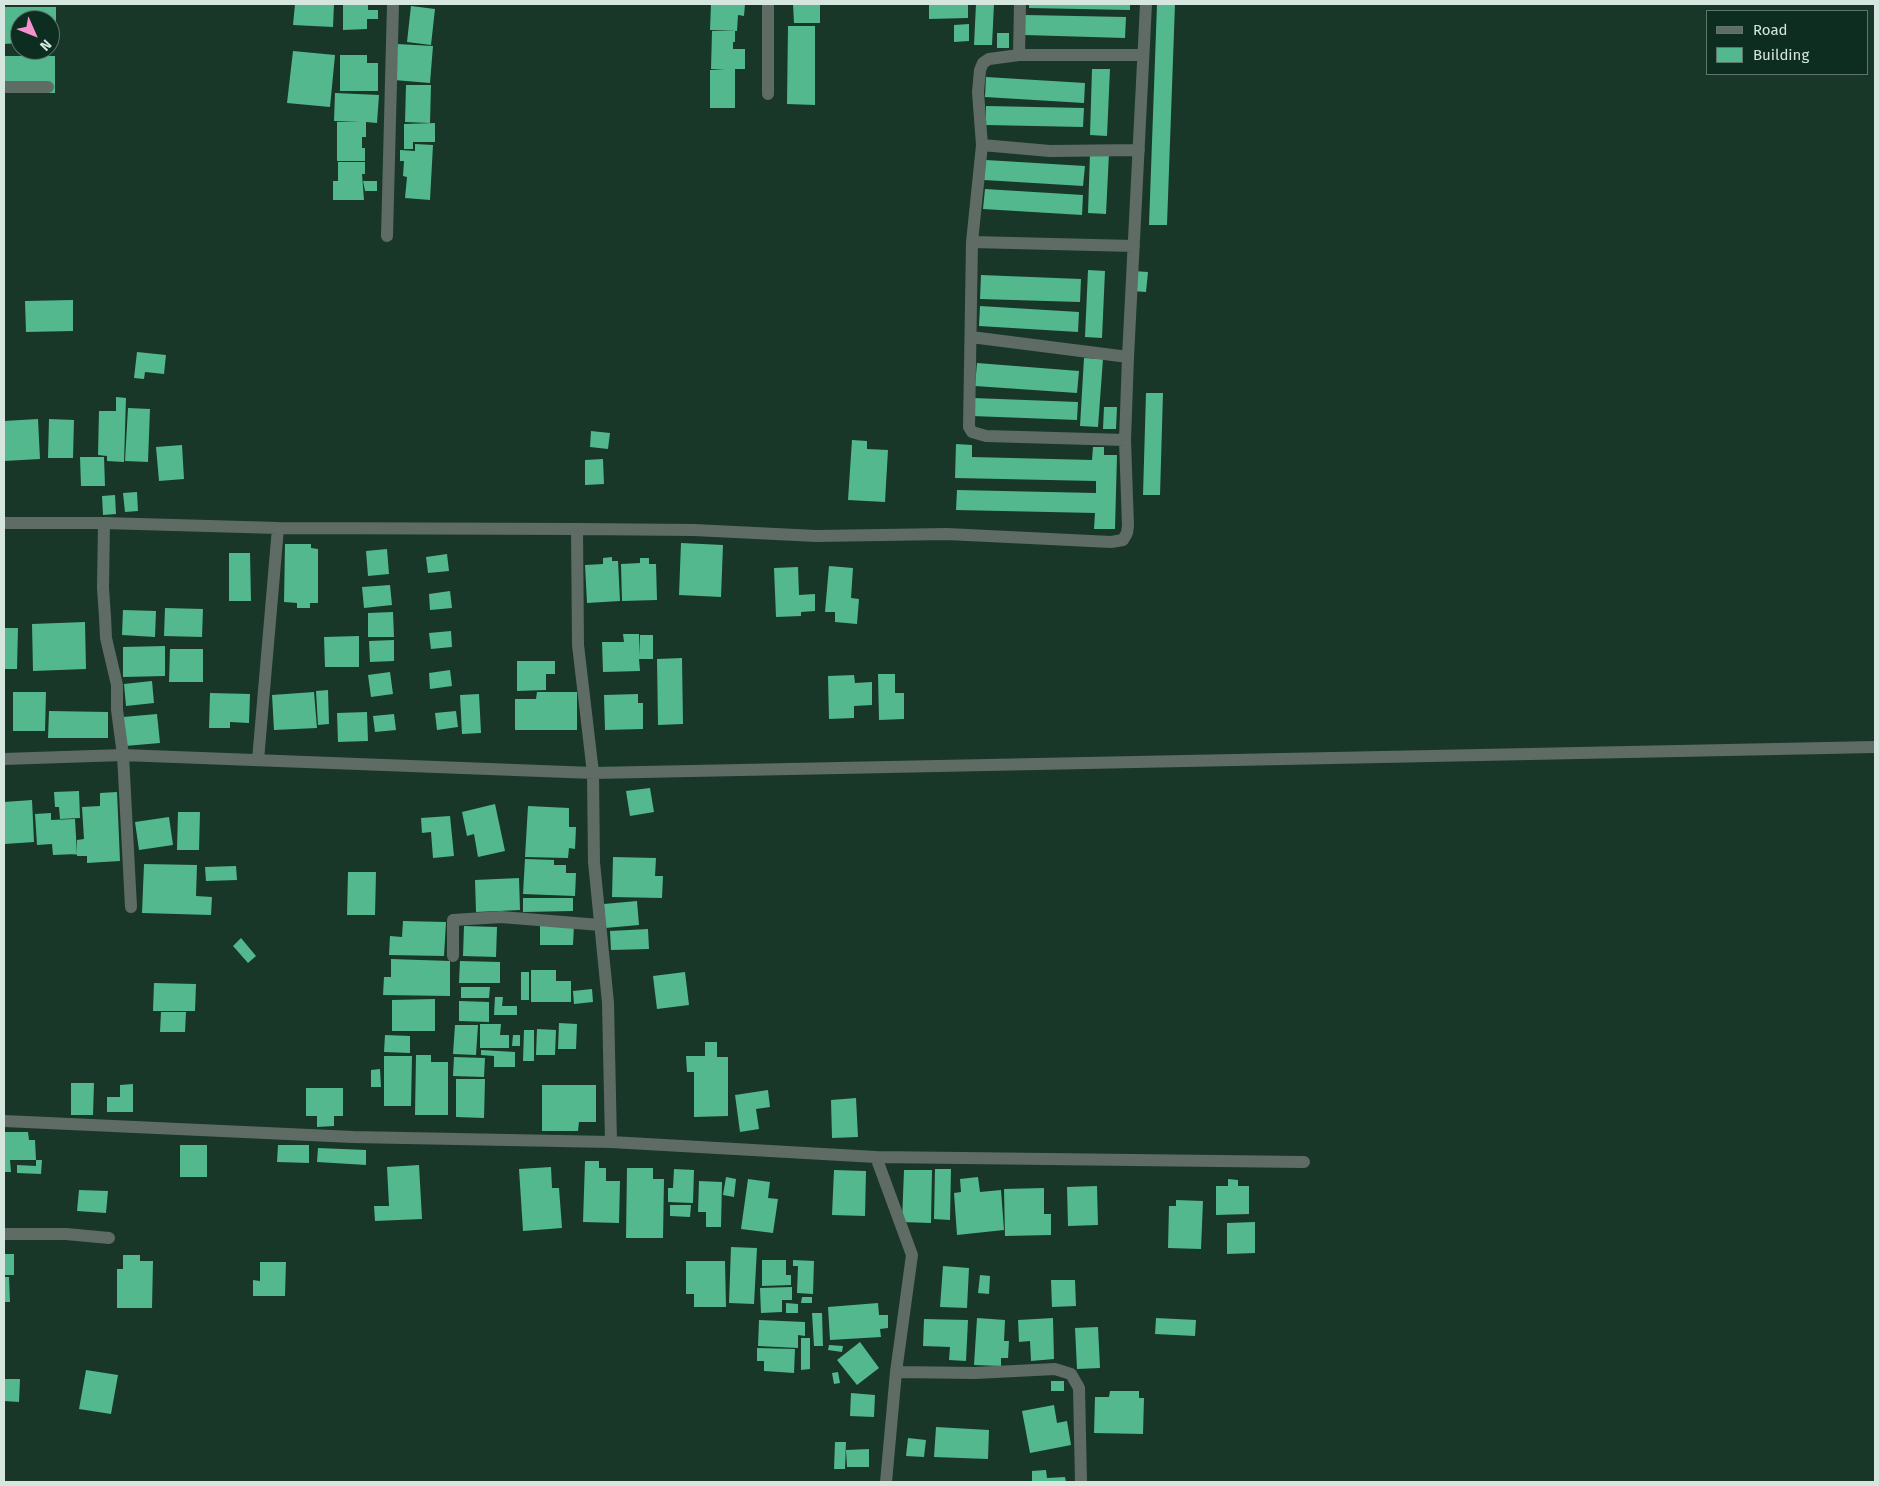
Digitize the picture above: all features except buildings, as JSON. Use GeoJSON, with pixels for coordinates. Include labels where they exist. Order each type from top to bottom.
{"type":"FeatureCollection","features":[{"type":"Feature","properties":{"kind":"street"},"geometry":{"type":"LineString","coordinates":[[388,236],[394,4]]}},
{"type":"Feature","properties":{"kind":"street"},"geometry":{"type":"LineString","coordinates":[[768,4],[768,94]]}},
{"type":"Feature","properties":{"kind":"street"},"geometry":{"type":"LineString","coordinates":[[1019,55],[1020,4]]}},
{"type":"Feature","properties":{"kind":"street"},"geometry":{"type":"LineString","coordinates":[[4,523],[104,523],[278,528],[694,530],[816,536],[947,534],[1117,542],[1125,537],[1128,526],[1125,440],[1142,55],[1146,4]]}},
{"type":"Feature","properties":{"kind":"street"},"geometry":{"type":"LineString","coordinates":[[1125,440],[986,436],[972,432],[969,427],[972,242],[982,145],[978,92],[980,70],[983,63],[989,59],[1019,55],[1142,55]]}},
{"type":"Feature","properties":{"kind":"street"},"geometry":{"type":"LineString","coordinates":[[4,87],[48,87]]}},
{"type":"Feature","properties":{"kind":"street"},"geometry":{"type":"LineString","coordinates":[[982,145],[1050,150],[1139,150]]}},
{"type":"Feature","properties":{"kind":"street"},"geometry":{"type":"LineString","coordinates":[[972,242],[1134,246]]}},
{"type":"Feature","properties":{"kind":"street"},"geometry":{"type":"LineString","coordinates":[[971,337],[1128,357]]}},
{"type":"Feature","properties":{"kind":"street"},"geometry":{"type":"LineString","coordinates":[[104,523],[103,588],[106,631],[117,685],[117,710],[123,755],[131,907]]}},
{"type":"Feature","properties":{"kind":"street"},"geometry":{"type":"LineString","coordinates":[[258,760],[278,528]]}},
{"type":"Feature","properties":{"kind":"street"},"geometry":{"type":"LineString","coordinates":[[577,529],[578,645],[593,772],[594,862],[608,1002],[611,1142]]}},
{"type":"Feature","properties":{"kind":"street"},"geometry":{"type":"LineString","coordinates":[[4,759],[123,755],[593,772],[1875,747]]}},
{"type":"Feature","properties":{"kind":"street"},"geometry":{"type":"LineString","coordinates":[[453,956],[453,920],[501,917],[600,925]]}},
{"type":"Feature","properties":{"kind":"street"},"geometry":{"type":"LineString","coordinates":[[4,1121],[352,1137],[611,1142],[876,1157],[1304,1162]]}},
{"type":"Feature","properties":{"kind":"street"},"geometry":{"type":"LineString","coordinates":[[876,1157],[912,1255],[896,1372],[886,1482]]}},
{"type":"Feature","properties":{"kind":"street"},"geometry":{"type":"LineString","coordinates":[[4,1234],[66,1234],[109,1238]]}},
{"type":"Feature","properties":{"kind":"street"},"geometry":{"type":"LineString","coordinates":[[896,1372],[975,1374],[1055,1369],[1071,1374],[1079,1388],[1081,1482]]}}]}
